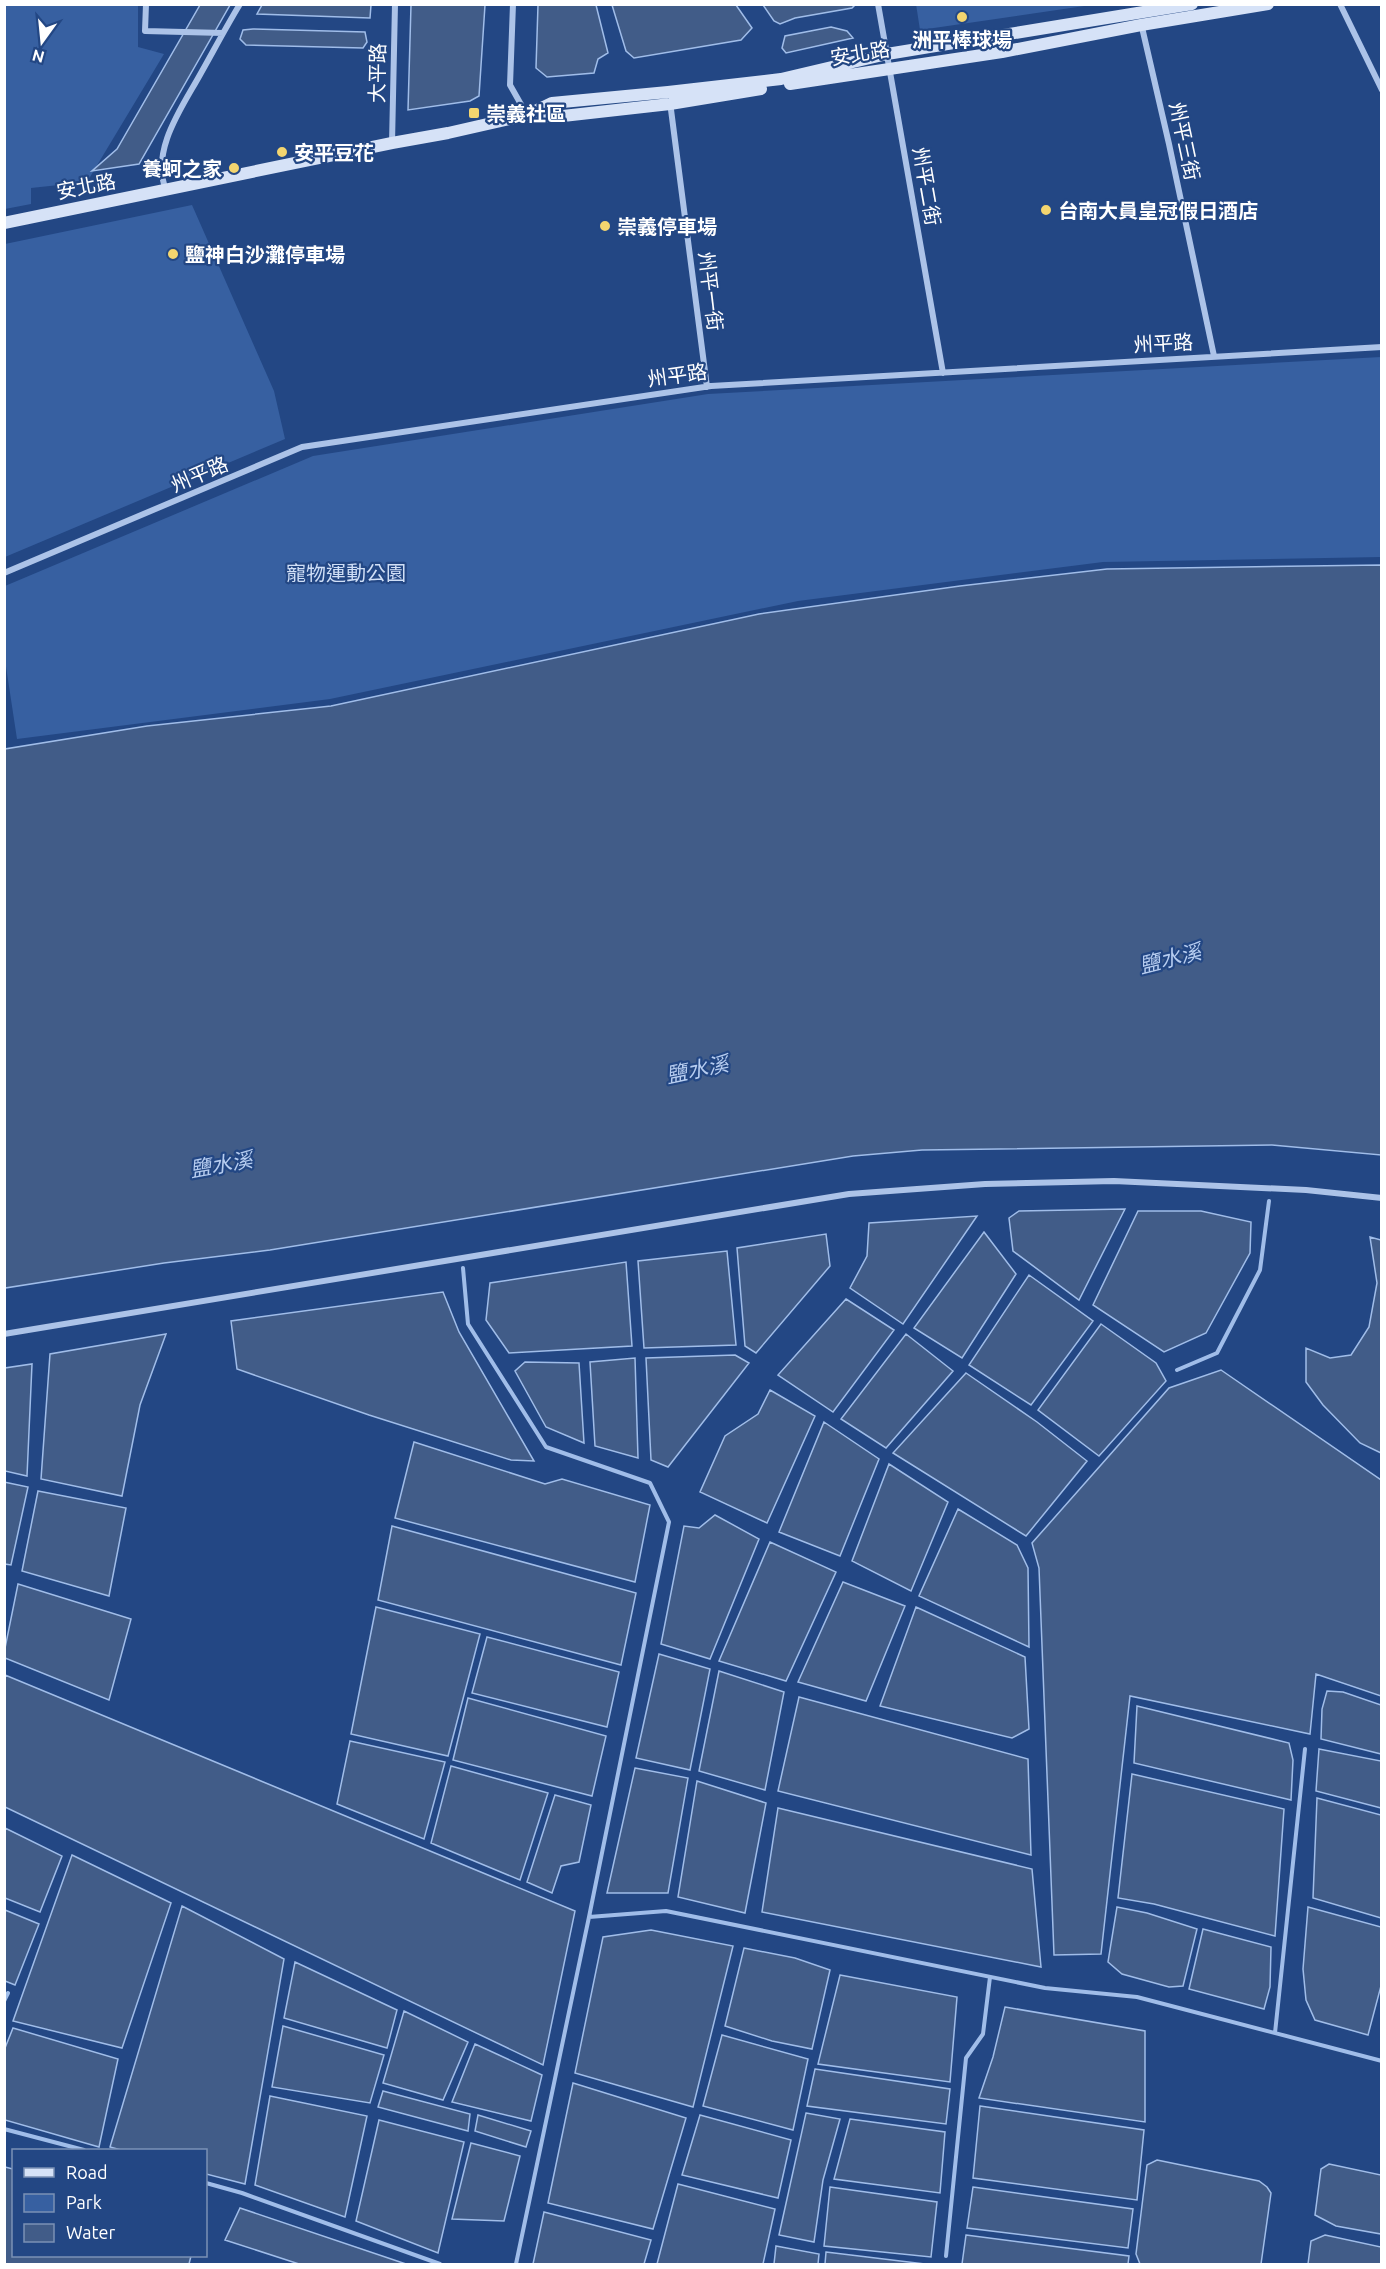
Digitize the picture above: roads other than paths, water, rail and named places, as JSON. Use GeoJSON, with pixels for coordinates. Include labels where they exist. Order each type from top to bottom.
{"type":"FeatureCollection","features":[{"type":"Feature","properties":{"kind":"street"},"geometry":{"type":"LineString","coordinates":[[146,4],[145,31],[223,33]]}},
{"type":"Feature","properties":{"kind":"street"},"geometry":{"type":"LineString","coordinates":[[166,190],[163,182],[163,167],[166,141],[174,122],[240,4]]}},
{"type":"Feature","properties":{"kind":"street","name":"大平路"},"geometry":{"type":"LineString","coordinates":[[392,142],[395,4]]}},
{"type":"Feature","properties":{"kind":"street"},"geometry":{"type":"LineString","coordinates":[[513,4],[510,85],[527,115]]}},
{"type":"Feature","properties":{"kind":"street","name":"州平二街"},"geometry":{"type":"LineString","coordinates":[[878,4],[943,373]]}},
{"type":"Feature","properties":{"kind":"street","name":"安北路"},"geometry":{"type":"LineString","coordinates":[[4,222],[392,142],[448,133],[527,115],[554,117],[669,98],[781,79],[887,54],[1192,4]]}},
{"type":"Feature","properties":{"kind":"street","name":"安北路"},"geometry":{"type":"LineString","coordinates":[[669,98],[1002,52],[1138,14],[1268,4]]}},
{"type":"Feature","properties":{"kind":"street"},"geometry":{"type":"LineString","coordinates":[[1340,4],[1382,90]]}},
{"type":"Feature","properties":{"kind":"street","name":"州平三街"},"geometry":{"type":"LineString","coordinates":[[1138,14],[1169,144],[1214,356]]}},
{"type":"Feature","properties":{"kind":"street","name":"州平一街"},"geometry":{"type":"LineString","coordinates":[[669,98],[707,387]]}},
{"type":"Feature","properties":{"kind":"street","name":"州平路"},"geometry":{"type":"LineString","coordinates":[[4,573],[302,447],[707,387],[1382,346]]}},
{"type":"Feature","properties":{"kind":"street"},"geometry":{"type":"LineString","coordinates":[[4,1334],[849,1194],[985,1184],[1114,1181],[1306,1190],[1382,1198]]}},
{"type":"Feature","properties":{"kind":"water"},"geometry":{"type":"Polygon","coordinates":[[[200,5],[230,5],[139,164],[92,171],[117,149],[200,5]]]}},
{"type":"Feature","properties":{"kind":"water"},"geometry":{"type":"Polygon","coordinates":[[[262,5],[371,5],[370,18],[257,14],[262,5]]]}},
{"type":"Feature","properties":{"kind":"water"},"geometry":{"type":"Polygon","coordinates":[[[411,5],[485,5],[479,96],[470,101],[408,110],[411,5]]]}},
{"type":"Feature","properties":{"kind":"water"},"geometry":{"type":"Polygon","coordinates":[[[538,5],[596,5],[608,53],[598,59],[594,73],[547,77],[536,68],[538,5]]]}},
{"type":"Feature","properties":{"kind":"water"},"geometry":{"type":"Polygon","coordinates":[[[612,5],[736,5],[752,28],[741,40],[634,58],[626,51],[612,5]]]}},
{"type":"Feature","properties":{"kind":"water"},"geometry":{"type":"Polygon","coordinates":[[[763,5],[855,5],[852,8],[795,18],[780,24],[774,21],[763,5]]]}},
{"type":"Feature","properties":{"kind":"water"},"geometry":{"type":"Polygon","coordinates":[[[831,27],[847,31],[853,38],[786,53],[782,48],[785,36],[831,27]]]}},
{"type":"Feature","properties":{"kind":"water"},"geometry":{"type":"Polygon","coordinates":[[[243,30],[365,32],[367,42],[363,48],[246,45],[240,39],[243,30]]]}},
{"type":"Feature","properties":{"kind":"water","name":"鹽水溪"},"geometry":{"type":"Polygon","coordinates":[[[1381,565],[1381,1155],[1272,1145],[922,1150],[853,1156],[270,1250],[164,1263],[5,1288],[5,749],[147,726],[331,706],[759,614],[960,586],[1107,569],[1381,565]]]}},
{"type":"Feature","properties":{"kind":"water"},"geometry":{"type":"Polygon","coordinates":[[[1125,1209],[1079,1300],[1013,1251],[1009,1218],[1019,1211],[1125,1209]]]}},
{"type":"Feature","properties":{"kind":"water"},"geometry":{"type":"Polygon","coordinates":[[[1138,1211],[1201,1211],[1251,1222],[1250,1253],[1206,1333],[1164,1352],[1093,1305],[1138,1211]]]}},
{"type":"Feature","properties":{"kind":"water"},"geometry":{"type":"Polygon","coordinates":[[[977,1216],[903,1324],[850,1288],[867,1256],[869,1223],[977,1216]]]}},
{"type":"Feature","properties":{"kind":"water"},"geometry":{"type":"Polygon","coordinates":[[[984,1232],[1016,1274],[962,1358],[914,1328],[984,1232]]]}},
{"type":"Feature","properties":{"kind":"water"},"geometry":{"type":"Polygon","coordinates":[[[826,1234],[830,1266],[756,1353],[745,1346],[737,1248],[826,1234]]]}},
{"type":"Feature","properties":{"kind":"water"},"geometry":{"type":"Polygon","coordinates":[[[1370,1237],[1381,1240],[1381,1453],[1360,1443],[1323,1405],[1306,1382],[1306,1348],[1330,1358],[1351,1355],[1369,1327],[1377,1283],[1370,1237]]]}},
{"type":"Feature","properties":{"kind":"water"},"geometry":{"type":"Polygon","coordinates":[[[727,1251],[736,1345],[644,1348],[638,1261],[727,1251]]]}},
{"type":"Feature","properties":{"kind":"water"},"geometry":{"type":"Polygon","coordinates":[[[626,1262],[632,1346],[509,1353],[486,1320],[490,1283],[626,1262]]]}},
{"type":"Feature","properties":{"kind":"water"},"geometry":{"type":"Polygon","coordinates":[[[1029,1275],[1093,1321],[1031,1405],[969,1365],[1029,1275]]]}},
{"type":"Feature","properties":{"kind":"water"},"geometry":{"type":"Polygon","coordinates":[[[443,1292],[459,1332],[534,1461],[511,1460],[369,1415],[237,1369],[231,1321],[443,1292]]]}},
{"type":"Feature","properties":{"kind":"water"},"geometry":{"type":"Polygon","coordinates":[[[846,1299],[894,1330],[833,1412],[778,1375],[846,1299]]]}},
{"type":"Feature","properties":{"kind":"water"},"geometry":{"type":"Polygon","coordinates":[[[1101,1324],[1156,1363],[1166,1381],[1099,1456],[1038,1410],[1101,1324]]]}},
{"type":"Feature","properties":{"kind":"water"},"geometry":{"type":"Polygon","coordinates":[[[166,1334],[140,1405],[122,1496],[41,1479],[50,1354],[166,1334]]]}},
{"type":"Feature","properties":{"kind":"water"},"geometry":{"type":"Polygon","coordinates":[[[906,1334],[953,1371],[886,1448],[841,1419],[906,1334]]]}},
{"type":"Feature","properties":{"kind":"water"},"geometry":{"type":"Polygon","coordinates":[[[735,1355],[749,1363],[668,1467],[651,1460],[646,1358],[735,1355]]]}},
{"type":"Feature","properties":{"kind":"water"},"geometry":{"type":"Polygon","coordinates":[[[635,1358],[638,1458],[595,1446],[590,1362],[635,1358]]]}},
{"type":"Feature","properties":{"kind":"water"},"geometry":{"type":"Polygon","coordinates":[[[525,1362],[579,1363],[584,1443],[546,1427],[515,1371],[525,1362]]]}},
{"type":"Feature","properties":{"kind":"water"},"geometry":{"type":"Polygon","coordinates":[[[32,1364],[27,1476],[5,1471],[5,1368],[32,1364]]]}},
{"type":"Feature","properties":{"kind":"water"},"geometry":{"type":"Polygon","coordinates":[[[1221,1370],[1381,1480],[1381,1696],[1316,1674],[1310,1734],[1130,1696],[1101,1954],[1054,1955],[1039,1568],[1032,1543],[1169,1388],[1221,1370]]]}},
{"type":"Feature","properties":{"kind":"water"},"geometry":{"type":"Polygon","coordinates":[[[966,1373],[1037,1422],[1087,1461],[1026,1536],[893,1453],[966,1373]]]}},
{"type":"Feature","properties":{"kind":"water"},"geometry":{"type":"Polygon","coordinates":[[[770,1390],[815,1416],[767,1523],[700,1492],[725,1436],[758,1414],[770,1390]]]}},
{"type":"Feature","properties":{"kind":"water"},"geometry":{"type":"Polygon","coordinates":[[[824,1422],[879,1459],[840,1556],[779,1532],[824,1422]]]}},
{"type":"Feature","properties":{"kind":"water"},"geometry":{"type":"Polygon","coordinates":[[[414,1442],[545,1484],[562,1479],[650,1505],[635,1582],[395,1518],[414,1442]]]}},
{"type":"Feature","properties":{"kind":"water"},"geometry":{"type":"Polygon","coordinates":[[[889,1464],[948,1502],[911,1591],[852,1561],[889,1464]]]}},
{"type":"Feature","properties":{"kind":"water"},"geometry":{"type":"Polygon","coordinates":[[[4,1482],[28,1487],[11,1565],[5,1564],[4,1482]]]}},
{"type":"Feature","properties":{"kind":"water"},"geometry":{"type":"Polygon","coordinates":[[[38,1491],[126,1508],[109,1596],[22,1571],[38,1491]]]}},
{"type":"Feature","properties":{"kind":"water"},"geometry":{"type":"Polygon","coordinates":[[[958,1509],[1017,1545],[1028,1568],[1029,1647],[919,1596],[958,1509]]]}},
{"type":"Feature","properties":{"kind":"water"},"geometry":{"type":"Polygon","coordinates":[[[715,1515],[759,1539],[710,1659],[661,1644],[684,1526],[699,1528],[715,1515]]]}},
{"type":"Feature","properties":{"kind":"water"},"geometry":{"type":"Polygon","coordinates":[[[392,1526],[636,1593],[621,1665],[378,1600],[392,1526]]]}},
{"type":"Feature","properties":{"kind":"water"},"geometry":{"type":"Polygon","coordinates":[[[770,1542],[836,1572],[786,1681],[719,1661],[770,1542]]]}},
{"type":"Feature","properties":{"kind":"water"},"geometry":{"type":"Polygon","coordinates":[[[843,1582],[905,1606],[866,1701],[798,1682],[843,1582]]]}},
{"type":"Feature","properties":{"kind":"water"},"geometry":{"type":"Polygon","coordinates":[[[18,1584],[131,1619],[109,1700],[5,1658],[18,1584]]]}},
{"type":"Feature","properties":{"kind":"water"},"geometry":{"type":"Polygon","coordinates":[[[376,1607],[480,1634],[448,1756],[351,1734],[376,1607]]]}},
{"type":"Feature","properties":{"kind":"water"},"geometry":{"type":"Polygon","coordinates":[[[916,1607],[1025,1657],[1029,1729],[1012,1738],[880,1706],[916,1607]]]}},
{"type":"Feature","properties":{"kind":"water"},"geometry":{"type":"Polygon","coordinates":[[[487,1637],[619,1672],[607,1727],[472,1693],[487,1637]]]}},
{"type":"Feature","properties":{"kind":"water"},"geometry":{"type":"Polygon","coordinates":[[[659,1654],[710,1669],[690,1770],[636,1758],[659,1654]]]}},
{"type":"Feature","properties":{"kind":"water"},"geometry":{"type":"Polygon","coordinates":[[[719,1671],[784,1692],[765,1790],[699,1771],[719,1671]]]}},
{"type":"Feature","properties":{"kind":"water"},"geometry":{"type":"Polygon","coordinates":[[[5,1675],[575,1911],[543,2065],[5,1807],[5,1675]]]}},
{"type":"Feature","properties":{"kind":"water"},"geometry":{"type":"Polygon","coordinates":[[[1327,1691],[1343,1692],[1381,1705],[1381,1754],[1321,1739],[1322,1709],[1327,1691]]]}},
{"type":"Feature","properties":{"kind":"water"},"geometry":{"type":"Polygon","coordinates":[[[799,1697],[1028,1759],[1031,1855],[778,1791],[799,1697]]]}},
{"type":"Feature","properties":{"kind":"water"},"geometry":{"type":"Polygon","coordinates":[[[468,1698],[606,1736],[592,1796],[453,1760],[468,1698]]]}},
{"type":"Feature","properties":{"kind":"water"},"geometry":{"type":"Polygon","coordinates":[[[1137,1706],[1289,1743],[1293,1760],[1291,1800],[1134,1763],[1137,1706]]]}},
{"type":"Feature","properties":{"kind":"water"},"geometry":{"type":"Polygon","coordinates":[[[350,1741],[445,1762],[424,1839],[337,1804],[350,1741]]]}},
{"type":"Feature","properties":{"kind":"water"},"geometry":{"type":"Polygon","coordinates":[[[1319,1749],[1381,1761],[1381,1808],[1316,1791],[1319,1749]]]}},
{"type":"Feature","properties":{"kind":"water"},"geometry":{"type":"Polygon","coordinates":[[[451,1766],[548,1793],[520,1880],[431,1843],[451,1766]]]}},
{"type":"Feature","properties":{"kind":"water"},"geometry":{"type":"Polygon","coordinates":[[[635,1768],[688,1778],[668,1893],[607,1893],[635,1768]]]}},
{"type":"Feature","properties":{"kind":"water"},"geometry":{"type":"Polygon","coordinates":[[[1132,1774],[1284,1809],[1275,1936],[1154,1904],[1118,1898],[1132,1774]]]}},
{"type":"Feature","properties":{"kind":"water"},"geometry":{"type":"Polygon","coordinates":[[[697,1781],[766,1803],[745,1913],[678,1897],[697,1781]]]}},
{"type":"Feature","properties":{"kind":"water"},"geometry":{"type":"Polygon","coordinates":[[[555,1795],[591,1805],[579,1862],[561,1866],[552,1893],[527,1882],[555,1795]]]}},
{"type":"Feature","properties":{"kind":"water"},"geometry":{"type":"Polygon","coordinates":[[[1317,1798],[1381,1815],[1381,1918],[1313,1898],[1317,1798]]]}},
{"type":"Feature","properties":{"kind":"water"},"geometry":{"type":"Polygon","coordinates":[[[778,1808],[1032,1869],[1041,1967],[762,1912],[778,1808]]]}},
{"type":"Feature","properties":{"kind":"water"},"geometry":{"type":"Polygon","coordinates":[[[5,1828],[62,1856],[40,1912],[5,1898],[5,1828]]]}},
{"type":"Feature","properties":{"kind":"water"},"geometry":{"type":"Polygon","coordinates":[[[72,1855],[171,1903],[122,2048],[13,2021],[72,1855]]]}},
{"type":"Feature","properties":{"kind":"water"},"geometry":{"type":"Polygon","coordinates":[[[182,1906],[284,1959],[245,2184],[207,2174],[207,2149],[117,2149],[110,2147],[182,1906]]]}},
{"type":"Feature","properties":{"kind":"water"},"geometry":{"type":"Polygon","coordinates":[[[1117,1907],[1147,1913],[1197,1929],[1183,1986],[1169,1987],[1122,1974],[1108,1962],[1117,1907]]]}},
{"type":"Feature","properties":{"kind":"water"},"geometry":{"type":"Polygon","coordinates":[[[1308,1907],[1381,1927],[1381,1986],[1368,2035],[1315,2020],[1306,2000],[1303,1969],[1308,1907]]]}},
{"type":"Feature","properties":{"kind":"water"},"geometry":{"type":"Polygon","coordinates":[[[5,1910],[39,1924],[15,1985],[5,1981],[5,1910]]]}},
{"type":"Feature","properties":{"kind":"water"},"geometry":{"type":"Polygon","coordinates":[[[1203,1929],[1271,1947],[1270,1987],[1264,2009],[1189,1989],[1203,1929]]]}},
{"type":"Feature","properties":{"kind":"water"},"geometry":{"type":"Polygon","coordinates":[[[651,1930],[733,1946],[693,2107],[575,2073],[603,1937],[651,1930]]]}},
{"type":"Feature","properties":{"kind":"water"},"geometry":{"type":"Polygon","coordinates":[[[744,1948],[795,1958],[830,1970],[812,2049],[772,2041],[725,2026],[744,1948]]]}},
{"type":"Feature","properties":{"kind":"water"},"geometry":{"type":"Polygon","coordinates":[[[295,1962],[397,2010],[387,2048],[284,2018],[295,1962]]]}},
{"type":"Feature","properties":{"kind":"water"},"geometry":{"type":"Polygon","coordinates":[[[840,1975],[957,1997],[950,2082],[818,2064],[840,1975]]]}},
{"type":"Feature","properties":{"kind":"water"},"geometry":{"type":"Polygon","coordinates":[[[1005,2007],[1145,2031],[1145,2122],[979,2098],[993,2057],[1005,2007]]]}},
{"type":"Feature","properties":{"kind":"water"},"geometry":{"type":"Polygon","coordinates":[[[404,2011],[468,2042],[443,2100],[383,2083],[404,2011]]]}},
{"type":"Feature","properties":{"kind":"water"},"geometry":{"type":"Polygon","coordinates":[[[283,2026],[384,2055],[370,2103],[272,2087],[283,2026]]]}},
{"type":"Feature","properties":{"kind":"water"},"geometry":{"type":"Polygon","coordinates":[[[13,2028],[118,2059],[99,2147],[5,2120],[5,2048],[13,2028]]]}},
{"type":"Feature","properties":{"kind":"water"},"geometry":{"type":"Polygon","coordinates":[[[722,2035],[808,2059],[793,2130],[703,2106],[722,2035]]]}},
{"type":"Feature","properties":{"kind":"water"},"geometry":{"type":"Polygon","coordinates":[[[475,2044],[542,2075],[531,2121],[452,2102],[475,2044]]]}},
{"type":"Feature","properties":{"kind":"water"},"geometry":{"type":"Polygon","coordinates":[[[815,2069],[950,2089],[946,2124],[807,2106],[815,2069]]]}},
{"type":"Feature","properties":{"kind":"water"},"geometry":{"type":"Polygon","coordinates":[[[573,2083],[686,2118],[653,2229],[548,2203],[573,2083]]]}},
{"type":"Feature","properties":{"kind":"water"},"geometry":{"type":"Polygon","coordinates":[[[383,2091],[470,2114],[468,2131],[378,2107],[383,2091]]]}},
{"type":"Feature","properties":{"kind":"water"},"geometry":{"type":"Polygon","coordinates":[[[270,2096],[367,2116],[345,2217],[255,2185],[270,2096]]]}},
{"type":"Feature","properties":{"kind":"water"},"geometry":{"type":"Polygon","coordinates":[[[980,2106],[1144,2130],[1137,2200],[973,2178],[980,2106]]]}},
{"type":"Feature","properties":{"kind":"water"},"geometry":{"type":"Polygon","coordinates":[[[806,2113],[840,2119],[823,2180],[814,2242],[779,2235],[806,2113]]]}},
{"type":"Feature","properties":{"kind":"water"},"geometry":{"type":"Polygon","coordinates":[[[478,2115],[531,2131],[526,2147],[475,2131],[478,2115]]]}},
{"type":"Feature","properties":{"kind":"water"},"geometry":{"type":"Polygon","coordinates":[[[700,2115],[791,2140],[778,2198],[682,2175],[700,2115]]]}},
{"type":"Feature","properties":{"kind":"water"},"geometry":{"type":"Polygon","coordinates":[[[850,2119],[945,2132],[940,2193],[834,2179],[850,2119]]]}},
{"type":"Feature","properties":{"kind":"water"},"geometry":{"type":"Polygon","coordinates":[[[379,2120],[464,2142],[438,2253],[356,2221],[379,2120]]]}},
{"type":"Feature","properties":{"kind":"water"},"geometry":{"type":"Polygon","coordinates":[[[471,2143],[520,2156],[504,2221],[452,2219],[471,2143]]]}},
{"type":"Feature","properties":{"kind":"water"},"geometry":{"type":"Polygon","coordinates":[[[1157,2160],[1259,2181],[1267,2187],[1271,2193],[1261,2264],[1140,2264],[1136,2254],[1147,2165],[1157,2160]]]}},
{"type":"Feature","properties":{"kind":"water"},"geometry":{"type":"Polygon","coordinates":[[[1329,2164],[1381,2175],[1381,2234],[1336,2226],[1315,2215],[1321,2169],[1329,2164]]]}},
{"type":"Feature","properties":{"kind":"water"},"geometry":{"type":"Polygon","coordinates":[[[5,2167],[12,2169],[12,2257],[191,2257],[189,2264],[5,2264],[5,2167]]]}},
{"type":"Feature","properties":{"kind":"water"},"geometry":{"type":"Polygon","coordinates":[[[678,2184],[775,2209],[763,2264],[657,2264],[678,2184]]]}},
{"type":"Feature","properties":{"kind":"water"},"geometry":{"type":"Polygon","coordinates":[[[830,2187],[937,2202],[931,2257],[824,2246],[830,2187]]]}},
{"type":"Feature","properties":{"kind":"water"},"geometry":{"type":"Polygon","coordinates":[[[973,2187],[1133,2209],[1128,2248],[967,2228],[973,2187]]]}},
{"type":"Feature","properties":{"kind":"water"},"geometry":{"type":"Polygon","coordinates":[[[240,2208],[406,2264],[299,2264],[225,2240],[240,2208]]]}},
{"type":"Feature","properties":{"kind":"water"},"geometry":{"type":"Polygon","coordinates":[[[544,2212],[651,2240],[644,2264],[533,2264],[544,2212]]]}},
{"type":"Feature","properties":{"kind":"water"},"geometry":{"type":"Polygon","coordinates":[[[966,2235],[1129,2256],[1128,2264],[962,2264],[966,2235]]]}},
{"type":"Feature","properties":{"kind":"water"},"geometry":{"type":"Polygon","coordinates":[[[1325,2235],[1381,2247],[1381,2264],[1308,2264],[1311,2241],[1325,2235]]]}},
{"type":"Feature","properties":{"kind":"water"},"geometry":{"type":"Polygon","coordinates":[[[776,2246],[819,2254],[818,2264],[774,2264],[776,2246]]]}},
{"type":"Feature","properties":{"kind":"water"},"geometry":{"type":"Polygon","coordinates":[[[826,2252],[925,2264],[825,2264],[826,2252]]]}},
{"type":"Feature","properties":{"kind":"waterway"},"geometry":{"type":"LineString","coordinates":[[1177,1370],[1217,1353],[1260,1270],[1269,1201]]}},
{"type":"Feature","properties":{"kind":"waterway"},"geometry":{"type":"LineString","coordinates":[[463,1268],[468,1324],[546,1447],[650,1483],[669,1522],[589,1917]]}},
{"type":"Feature","properties":{"kind":"waterway"},"geometry":{"type":"LineString","coordinates":[[1275,2033],[1305,1749]]}},
{"type":"Feature","properties":{"kind":"waterway"},"geometry":{"type":"LineString","coordinates":[[516,2264],[589,1917],[666,1911],[1045,1988],[1137,1997],[1382,2061]]}},
{"type":"Feature","properties":{"kind":"waterway"},"geometry":{"type":"LineString","coordinates":[[946,2256],[966,2058],[983,2034],[990,1977]]}},
{"type":"Feature","properties":{"kind":"waterway"},"geometry":{"type":"LineString","coordinates":[[4,2001],[8,1993]]}},
{"type":"Feature","properties":{"kind":"waterway"},"geometry":{"type":"LineString","coordinates":[[4,2129],[80,2149]]}},
{"type":"Feature","properties":{"kind":"waterway"},"geometry":{"type":"LineString","coordinates":[[207,2183],[242,2193],[440,2264]]}},
{"type":"Feature","properties":{"kind":"place","name":"洲平棒球場"},"geometry":{"type":"Point","coordinates":[962,17]}},
{"type":"Feature","properties":{"kind":"place","name":"崇義社區"},"geometry":{"type":"Point","coordinates":[474,113]}},
{"type":"Feature","properties":{"kind":"place","name":"安平豆花"},"geometry":{"type":"Point","coordinates":[282,152]}},
{"type":"Feature","properties":{"kind":"place","name":"養蚵之家"},"geometry":{"type":"Point","coordinates":[234,168]}},
{"type":"Feature","properties":{"kind":"place","name":"台南大員皇冠假日酒店"},"geometry":{"type":"Point","coordinates":[1046,210]}},
{"type":"Feature","properties":{"kind":"place","name":"崇義停車場"},"geometry":{"type":"Point","coordinates":[605,226]}},
{"type":"Feature","properties":{"kind":"place","name":"鹽神白沙灘停車場"},"geometry":{"type":"Point","coordinates":[173,254]}},
{"type":"Feature","properties":{"kind":"park label","name":"寵物運動公園"},"geometry":{"type":"Point","coordinates":[346,572]}}]}
